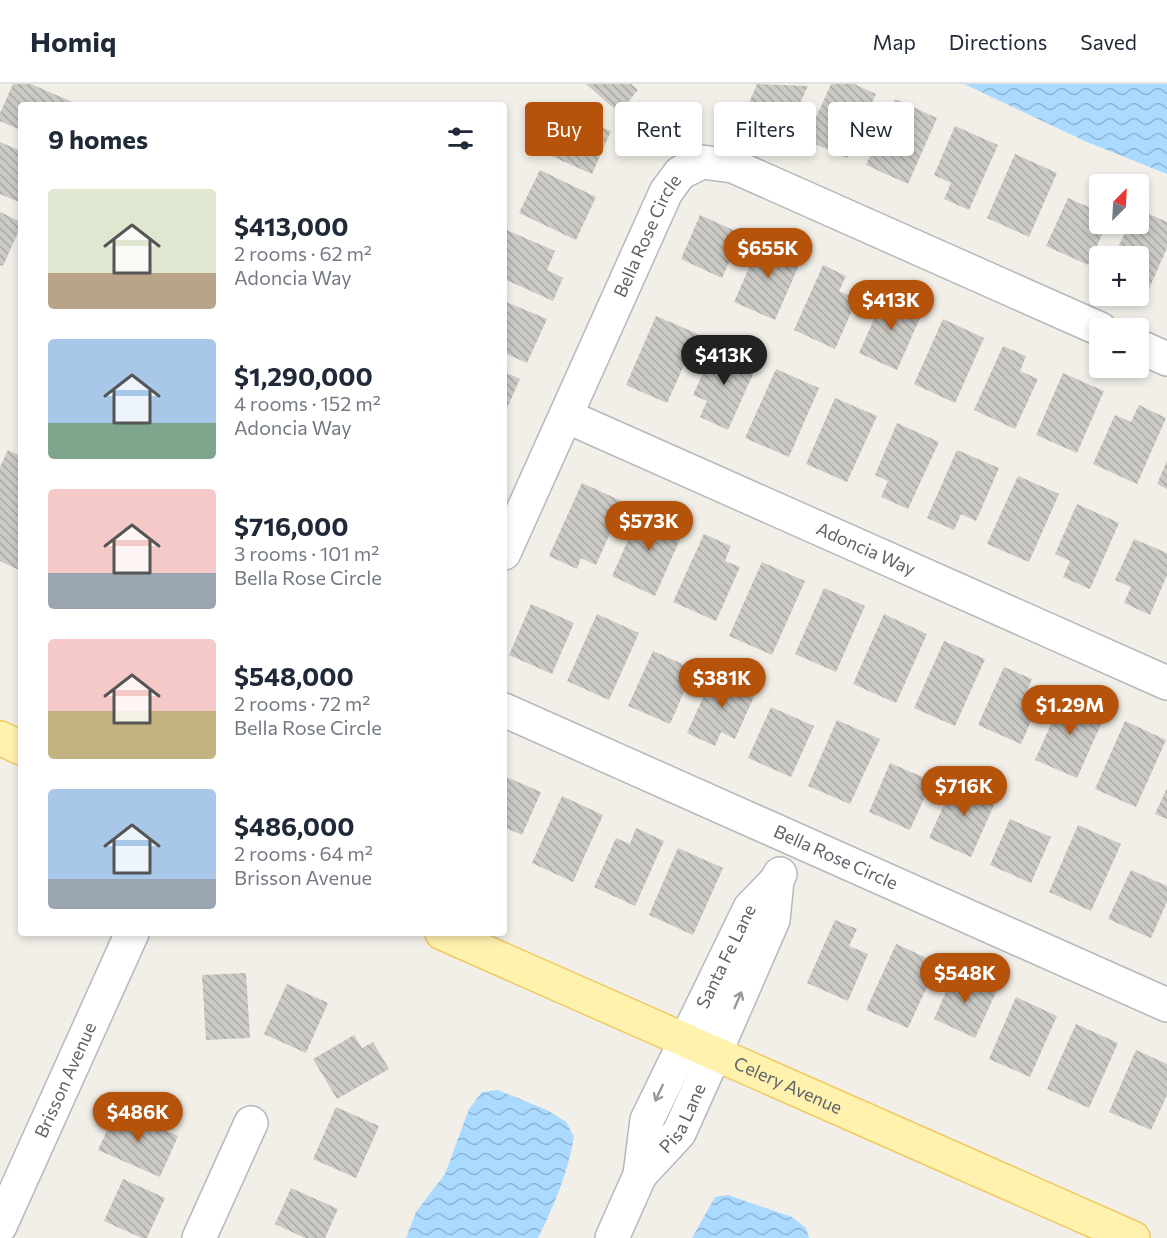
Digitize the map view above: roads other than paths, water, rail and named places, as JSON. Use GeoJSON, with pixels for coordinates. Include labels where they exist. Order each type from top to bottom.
{"type":"FeatureCollection","features":[{"type":"Feature","properties":{"kind":"main road"},"geometry":{"type":"LineString","coordinates":[[0,738],[18,747]]}},
{"type":"Feature","properties":{"kind":"main road","name":"Celery Avenue"},"geometry":{"type":"LineString","coordinates":[[449,936],[1133,1238]]}},
{"type":"Feature","properties":{"kind":"street","name":"Bella Rose Circle"},"geometry":{"type":"LineString","coordinates":[[507,546],[666,192],[680,174],[702,162],[733,166],[1089,324]]}},
{"type":"Feature","properties":{"kind":"street"},"geometry":{"type":"LineString","coordinates":[[1149,351],[1167,359]]}},
{"type":"Feature","properties":{"kind":"street","name":"Adoncia Way"},"geometry":{"type":"LineString","coordinates":[[566,416],[1167,683]]}},
{"type":"Feature","properties":{"kind":"street","name":"Bella Rose Circle"},"geometry":{"type":"LineString","coordinates":[[507,711],[1167,1005]]}},
{"type":"Feature","properties":{"kind":"street","name":"Santa Fe Lane"},"geometry":{"type":"LineString","coordinates":[[715,1053],[773,920],[777,880],[795,839]]}},
{"type":"Feature","properties":{"kind":"street","name":"Santa Fe Lane"},"geometry":{"type":"LineString","coordinates":[[684,1040],[750,908],[777,880]]}},
{"type":"Feature","properties":{"kind":"street","name":"Brisson Avenue"},"geometry":{"type":"LineString","coordinates":[[0,1226],[131,936]]}},
{"type":"Feature","properties":{"kind":"street","name":"Pisa Lane"},"geometry":{"type":"LineString","coordinates":[[612,1238],[639,1176],[647,1120],[684,1040]]}},
{"type":"Feature","properties":{"kind":"street","name":"Pisa Lane"},"geometry":{"type":"LineString","coordinates":[[639,1176],[679,1133],[715,1053]]}},
{"type":"Feature","properties":{"kind":"street"},"geometry":{"type":"LineString","coordinates":[[199,1238],[250,1123]]}},
{"type":"Feature","properties":{"kind":"water"},"geometry":{"type":"Polygon","coordinates":[[[964,84],[1167,84],[1167,174],[1087,142],[964,84]]]}},
{"type":"Feature","properties":{"kind":"water"},"geometry":{"type":"Polygon","coordinates":[[[498,1090],[549,1111],[566,1122],[574,1137],[560,1189],[538,1238],[406,1238],[416,1212],[445,1174],[469,1109],[482,1092],[498,1090]]]}},
{"type":"Feature","properties":{"kind":"water"},"geometry":{"type":"Polygon","coordinates":[[[728,1195],[792,1217],[806,1228],[809,1238],[692,1238],[715,1197],[728,1195]]]}}]}
